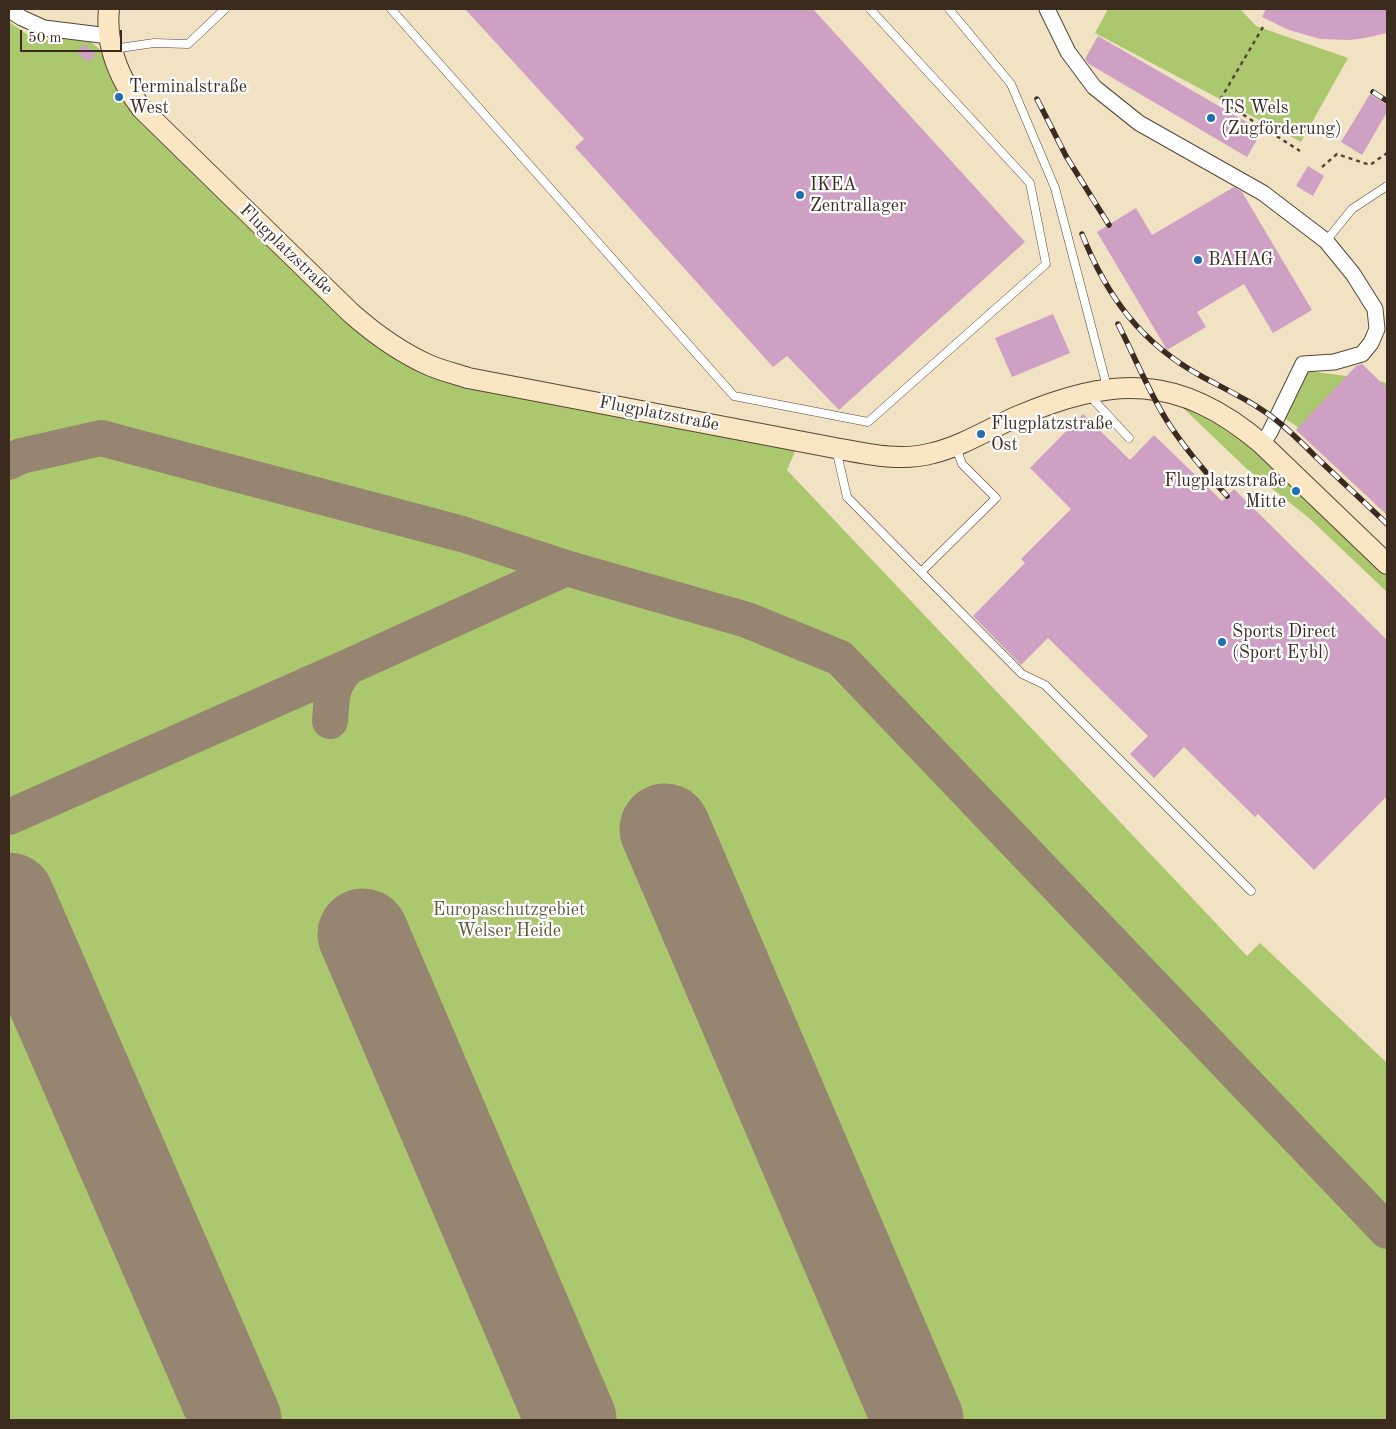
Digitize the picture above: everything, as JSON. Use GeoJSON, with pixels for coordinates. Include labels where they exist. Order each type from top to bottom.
{"type":"FeatureCollection","features":[{"type":"Feature","properties":{"kind":"street","name":"Flugplatzstraße"},"geometry":{"type":"LineString","coordinates":[[109,9],[110,42],[118,70],[142,109],[351,313],[375,334],[403,352],[433,367],[468,378],[877,456],[908,457],[932,454],[956,446],[1044,406],[1087,392],[1137,388],[1160,390],[1194,400],[1218,411],[1241,426],[1387,564]]}},
{"type":"Feature","properties":{"kind":"street"},"geometry":{"type":"LineString","coordinates":[[1047,9],[1068,52],[1094,87],[1140,123],[1263,193],[1326,241],[1353,274],[1375,310],[1376,329],[1371,343],[1362,354],[1334,362],[1303,364],[1270,432],[1262,444]]}},
{"type":"Feature","properties":{"kind":"street"},"geometry":{"type":"LineString","coordinates":[[9,10],[44,28],[110,42]]}},
{"type":"Feature","properties":{"kind":"lane"},"geometry":{"type":"LineString","coordinates":[[110,42],[188,44],[225,9]]}},
{"type":"Feature","properties":{"kind":"lane"},"geometry":{"type":"LineString","coordinates":[[391,9],[734,396],[868,422],[1046,264],[1030,183],[870,9]]}},
{"type":"Feature","properties":{"kind":"lane"},"geometry":{"type":"LineString","coordinates":[[949,9],[1010,84],[1055,188],[1105,378],[1106,389]]}},
{"type":"Feature","properties":{"kind":"lane"},"geometry":{"type":"LineString","coordinates":[[1326,241],[1352,209],[1387,186]]}},
{"type":"Feature","properties":{"kind":"lane"},"geometry":{"type":"LineString","coordinates":[[1087,392],[1129,438]]}},
{"type":"Feature","properties":{"kind":"lane"},"geometry":{"type":"LineString","coordinates":[[921,572],[996,498],[962,464],[956,446]]}},
{"type":"Feature","properties":{"kind":"lane"},"geometry":{"type":"LineString","coordinates":[[835,448],[847,497],[1022,674],[1045,685],[1251,891]]}},
{"type":"Feature","properties":{"kind":"path"},"geometry":{"type":"LineString","coordinates":[[1263,26],[1220,100],[1300,151]]}},
{"type":"Feature","properties":{"kind":"path"},"geometry":{"type":"LineString","coordinates":[[1322,167],[1337,154],[1370,165],[1387,153]]}},
{"type":"Feature","properties":{"kind":"green space"},"geometry":{"type":"Polygon","coordinates":[[[1108,9],[1240,9],[1256,26],[1348,58],[1301,142],[1095,33],[1108,9]]]}},
{"type":"Feature","properties":{"kind":"green space","name":"Europaschutzgebiet Welser Heide"},"geometry":{"type":"Polygon","coordinates":[[[9,22],[36,40],[70,39],[91,42],[103,52],[156,134],[313,290],[378,348],[439,378],[797,447],[787,470],[1247,956],[1260,943],[1387,1063],[1387,1420],[9,1420],[9,22]]]}},
{"type":"Feature","properties":{"kind":"green space"},"geometry":{"type":"Polygon","coordinates":[[[1307,371],[1371,379],[1387,383],[1387,511],[1295,425],[1282,417],[1307,371]]]}},
{"type":"Feature","properties":{"kind":"green space"},"geometry":{"type":"Polygon","coordinates":[[[1181,406],[1210,418],[1241,435],[1387,575],[1387,592],[1309,518],[1247,469],[1181,406]]]}},
{"type":"Feature","properties":{"kind":"building","name":"IKEA Zentrallager"},"geometry":{"type":"Polygon","coordinates":[[[465,9],[813,9],[1025,242],[839,410],[787,356],[773,367],[575,147],[584,139],[465,9]]]}},
{"type":"Feature","properties":{"kind":"building"},"geometry":{"type":"Polygon","coordinates":[[[1266,9],[1387,9],[1387,33],[1350,40],[1320,39],[1289,30],[1262,17],[1266,9]]]}},
{"type":"Feature","properties":{"kind":"building"},"geometry":{"type":"Polygon","coordinates":[[[1098,36],[1262,131],[1247,157],[1089,64],[1085,59],[1098,36]]]}},
{"type":"Feature","properties":{"kind":"building"},"geometry":{"type":"Polygon","coordinates":[[[84,44],[96,53],[89,62],[77,53],[84,44]]]}},
{"type":"Feature","properties":{"kind":"building"},"geometry":{"type":"Polygon","coordinates":[[[1370,94],[1387,105],[1387,112],[1362,155],[1341,142],[1370,94]]]}},
{"type":"Feature","properties":{"kind":"building"},"geometry":{"type":"Polygon","coordinates":[[[1308,166],[1324,176],[1313,196],[1296,186],[1308,166]]]}},
{"type":"Feature","properties":{"kind":"building","name":"BAHAG"},"geometry":{"type":"Polygon","coordinates":[[[1234,187],[1242,192],[1312,310],[1273,333],[1244,284],[1197,312],[1206,327],[1167,350],[1097,232],[1136,208],[1152,235],[1234,187]]]}},
{"type":"Feature","properties":{"kind":"building"},"geometry":{"type":"Polygon","coordinates":[[[1053,314],[1070,353],[1012,377],[995,338],[1053,314]]]}},
{"type":"Feature","properties":{"kind":"building"},"geometry":{"type":"Polygon","coordinates":[[[1362,364],[1387,388],[1387,515],[1296,430],[1356,366],[1362,364]]]}},
{"type":"Feature","properties":{"kind":"building","name":"Sports Direct (Sport Eybl)"},"geometry":{"type":"Polygon","coordinates":[[[1083,414],[1130,460],[1154,435],[1222,501],[1234,489],[1387,640],[1387,796],[1314,870],[1258,814],[1255,817],[1184,747],[1154,778],[1130,754],[1148,736],[1048,638],[1021,665],[973,616],[1025,563],[1021,559],[1071,509],[1030,468],[1083,414]]]}},
{"type":"Feature","properties":{"kind":"taxiway"},"geometry":{"type":"LineString","coordinates":[[9,462],[21,456],[101,438],[462,534],[566,568]]}},
{"type":"Feature","properties":{"kind":"taxiway"},"geometry":{"type":"LineString","coordinates":[[9,817],[566,568],[747,620],[840,658],[1387,1231]]}},
{"type":"Feature","properties":{"kind":"taxiway"},"geometry":{"type":"LineString","coordinates":[[330,721],[333,692],[338,680],[348,667]]}},
{"type":"Feature","properties":{"kind":"runway"},"geometry":{"type":"LineString","coordinates":[[665,829],[918,1420]]}},
{"type":"Feature","properties":{"kind":"runway"},"geometry":{"type":"LineString","coordinates":[[9,898],[236,1420]]}},
{"type":"Feature","properties":{"kind":"runway"},"geometry":{"type":"LineString","coordinates":[[363,934],[571,1420]]}},
{"type":"Feature","properties":{"kind":"railway"},"geometry":{"type":"LineString","coordinates":[[1373,92],[1387,101]]}},
{"type":"Feature","properties":{"kind":"railway"},"geometry":{"type":"LineString","coordinates":[[1037,99],[1066,156],[1109,225]]}},
{"type":"Feature","properties":{"kind":"railway"},"geometry":{"type":"LineString","coordinates":[[1082,234],[1092,257],[1115,298],[1144,333],[1180,363],[1249,402],[1276,420],[1387,524]]}},
{"type":"Feature","properties":{"kind":"railway"},"geometry":{"type":"LineString","coordinates":[[1118,324],[1169,424],[1196,461],[1227,496]]}},
{"type":"Feature","properties":{"kind":"place","name":"Terminalstraße West"},"geometry":{"type":"Point","coordinates":[119,97]}},
{"type":"Feature","properties":{"kind":"place","name":"TS Wels (Zugförderung)"},"geometry":{"type":"Point","coordinates":[1211,118]}},
{"type":"Feature","properties":{"kind":"place","name":"IKEA Zentrallager"},"geometry":{"type":"Point","coordinates":[800,195]}},
{"type":"Feature","properties":{"kind":"place","name":"BAHAG"},"geometry":{"type":"Point","coordinates":[1198,260]}},
{"type":"Feature","properties":{"kind":"place","name":"Flugplatzstraße Ost"},"geometry":{"type":"Point","coordinates":[981,434]}},
{"type":"Feature","properties":{"kind":"place","name":"Flugplatzstraße Mitte"},"geometry":{"type":"Point","coordinates":[1296,491]}},
{"type":"Feature","properties":{"kind":"place","name":"Sports Direct (Sport Eybl)"},"geometry":{"type":"Point","coordinates":[1222,642]}}]}
